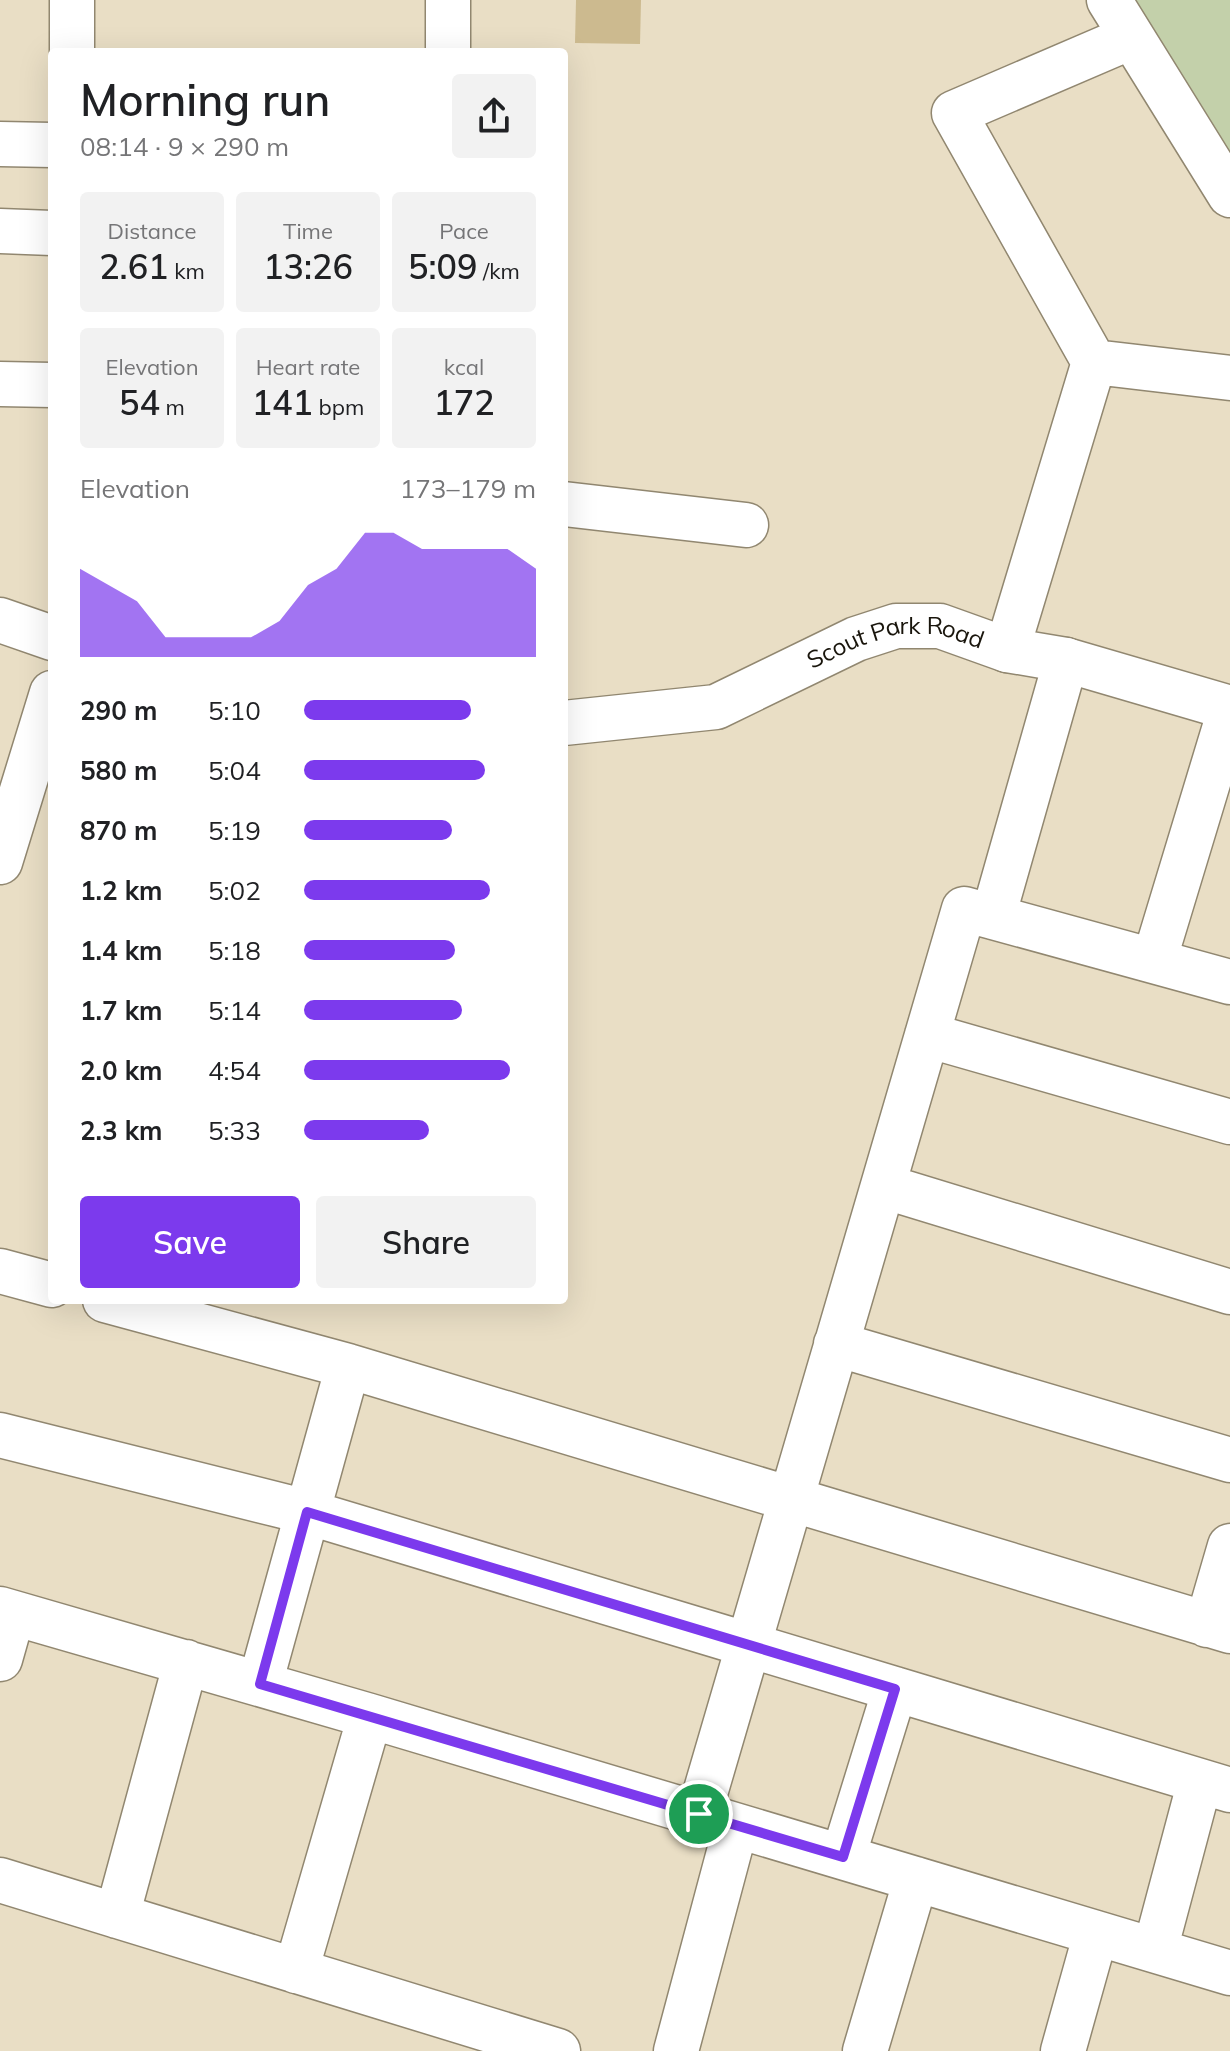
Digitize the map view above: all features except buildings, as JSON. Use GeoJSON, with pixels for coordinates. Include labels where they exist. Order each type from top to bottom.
{"type":"FeatureCollection","features":[{"type":"Feature","properties":{"kind":"street"},"geometry":{"type":"LineString","coordinates":[[72,0],[72,48]]}},
{"type":"Feature","properties":{"kind":"street"},"geometry":{"type":"LineString","coordinates":[[448,0],[448,48]]}},
{"type":"Feature","properties":{"kind":"street"},"geometry":{"type":"LineString","coordinates":[[1109,0],[1230,195]]}},
{"type":"Feature","properties":{"kind":"street"},"geometry":{"type":"LineString","coordinates":[[1007,650],[1094,362],[954,113],[1131,37]]}},
{"type":"Feature","properties":{"kind":"street"},"geometry":{"type":"LineString","coordinates":[[0,144],[48,145]]}},
{"type":"Feature","properties":{"kind":"street"},"geometry":{"type":"LineString","coordinates":[[0,231],[48,233]]}},
{"type":"Feature","properties":{"kind":"street"},"geometry":{"type":"LineString","coordinates":[[1094,362],[1230,378]]}},
{"type":"Feature","properties":{"kind":"street"},"geometry":{"type":"LineString","coordinates":[[0,384],[48,385]]}},
{"type":"Feature","properties":{"kind":"street"},"geometry":{"type":"LineString","coordinates":[[568,504],[746,525]]}},
{"type":"Feature","properties":{"kind":"street"},"geometry":{"type":"LineString","coordinates":[[0,620],[48,637]]}},
{"type":"Feature","properties":{"kind":"street","name":"Scout Park Road"},"geometry":{"type":"LineString","coordinates":[[568,723],[716,707],[856,639],[896,626],[940,626],[1007,650],[1066,660],[1230,709]]}},
{"type":"Feature","properties":{"kind":"street"},"geometry":{"type":"LineString","coordinates":[[993,917],[1066,660]]}},
{"type":"Feature","properties":{"kind":"street"},"geometry":{"type":"LineString","coordinates":[[0,862],[48,706]]}},
{"type":"Feature","properties":{"kind":"street"},"geometry":{"type":"LineString","coordinates":[[1154,961],[1230,709]]}},
{"type":"Feature","properties":{"kind":"street"},"geometry":{"type":"LineString","coordinates":[[676,2051],[748,1645],[964,909],[1230,982]]}},
{"type":"Feature","properties":{"kind":"street"},"geometry":{"type":"LineString","coordinates":[[927,1035],[1230,1122]]}},
{"type":"Feature","properties":{"kind":"street"},"geometry":{"type":"LineString","coordinates":[[883,1186],[1230,1292]]}},
{"type":"Feature","properties":{"kind":"street"},"geometry":{"type":"LineString","coordinates":[[0,1271],[48,1284]]}},
{"type":"Feature","properties":{"kind":"street"},"geometry":{"type":"LineString","coordinates":[[120,1304],[348,1366],[1219,1628],[1230,1546]]}},
{"type":"Feature","properties":{"kind":"street"},"geometry":{"type":"LineString","coordinates":[[836,1344],[1230,1460]]}},
{"type":"Feature","properties":{"kind":"street"},"geometry":{"type":"LineString","coordinates":[[260,1684],[348,1366]]}},
{"type":"Feature","properties":{"kind":"street"},"geometry":{"type":"LineString","coordinates":[[0,1435],[307,1512],[1215,1785],[1155,1950]]}},
{"type":"Feature","properties":{"kind":"street"},"geometry":{"type":"LineString","coordinates":[[0,1659],[6,1611],[370,1716],[1230,1973]]}},
{"type":"Feature","properties":{"kind":"street"},"geometry":{"type":"LineString","coordinates":[[117,1916],[186,1662]]}},
{"type":"Feature","properties":{"kind":"street"},"geometry":{"type":"LineString","coordinates":[[843,1857],[895,1689]]}},
{"type":"Feature","properties":{"kind":"street"},"geometry":{"type":"LineString","coordinates":[[296,1971],[370,1716]]}},
{"type":"Feature","properties":{"kind":"street"},"geometry":{"type":"LineString","coordinates":[[865,2051],[916,1879]]}},
{"type":"Feature","properties":{"kind":"street"},"geometry":{"type":"LineString","coordinates":[[0,1880],[558,2051]]}},
{"type":"Feature","properties":{"kind":"street"},"geometry":{"type":"LineString","coordinates":[[1063,2051],[1096,1933]]}},
{"type":"Feature","properties":{"kind":"green space"},"geometry":{"type":"Polygon","coordinates":[[[1122,0],[1230,0],[1230,172],[1122,0]]]}},
{"type":"Feature","properties":{"kind":"route"},"geometry":{"type":"LineString","coordinates":[[307,1512],[895,1689],[843,1857],[699,1814],[260,1684],[307,1512]]}}]}
